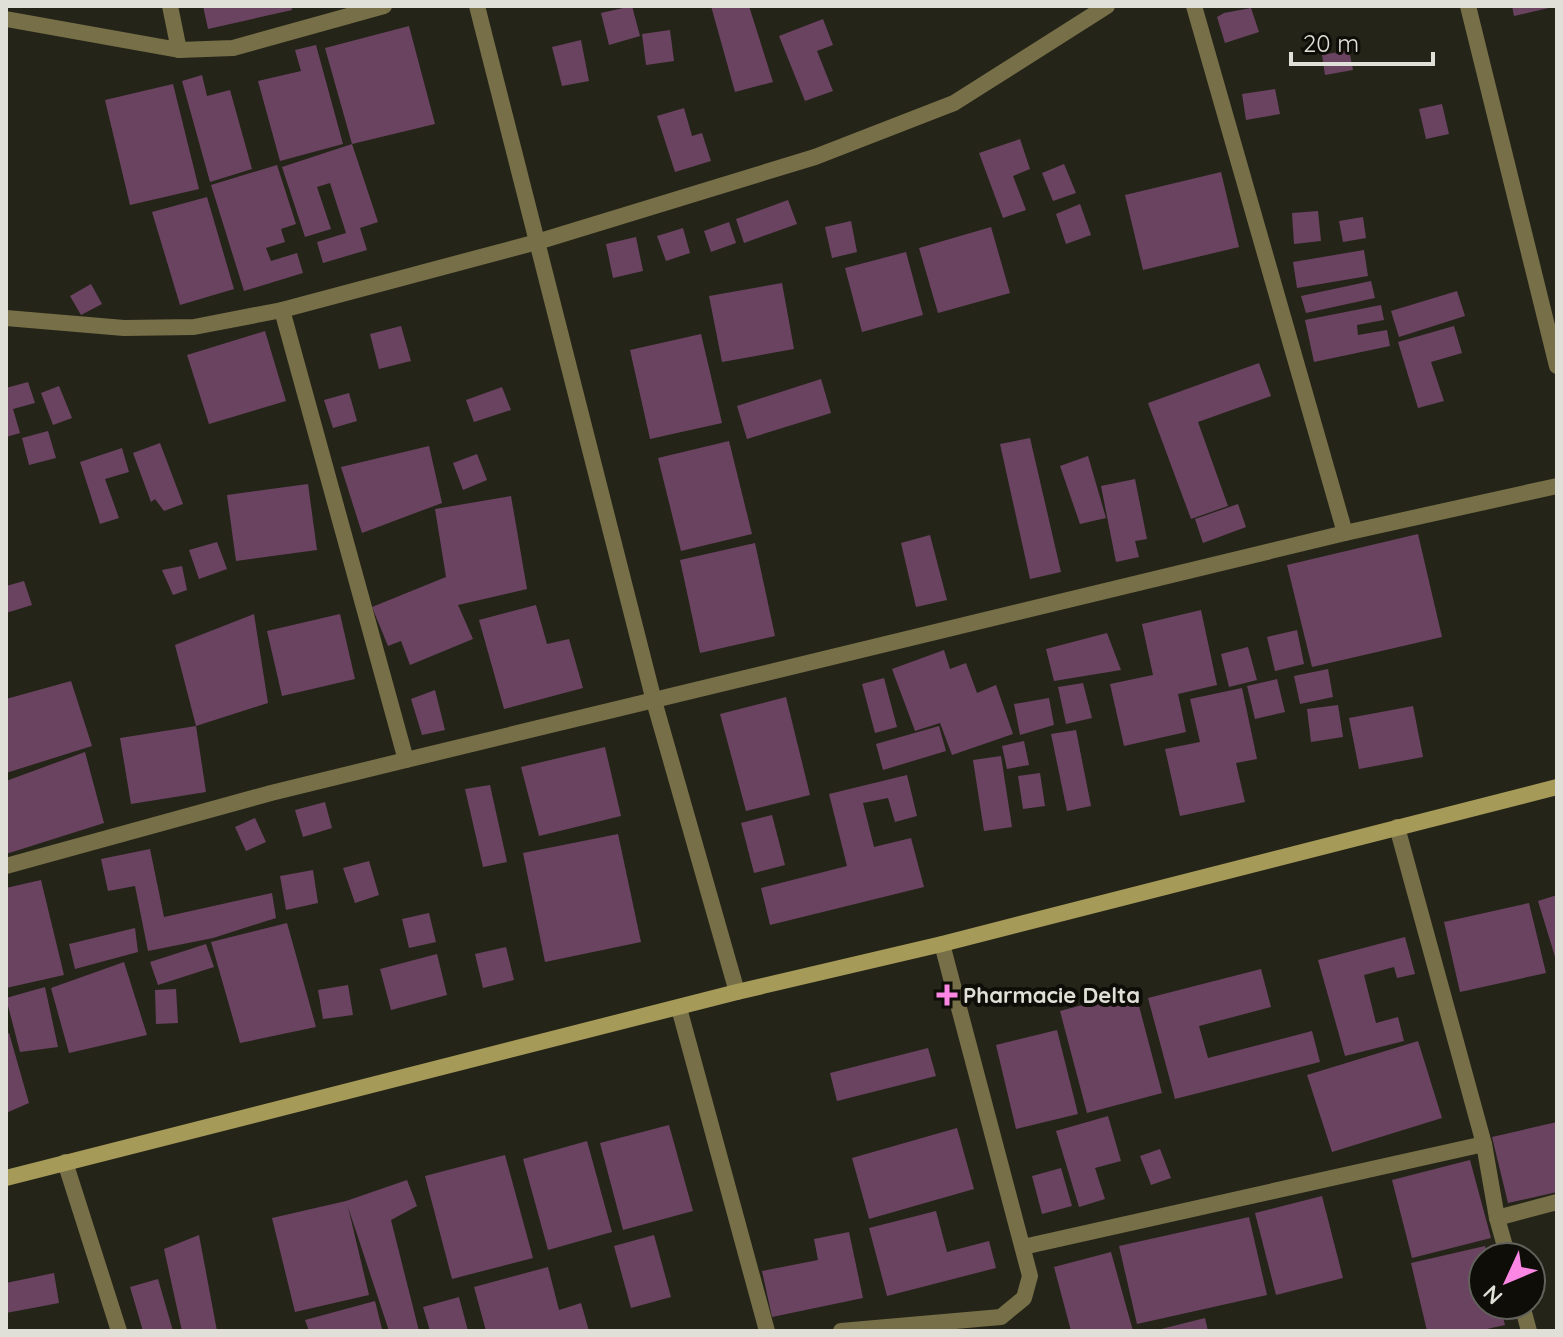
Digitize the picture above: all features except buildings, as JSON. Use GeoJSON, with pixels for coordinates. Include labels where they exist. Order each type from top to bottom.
{"type":"FeatureCollection","features":[{"type":"Feature","properties":{"kind":"main road"},"geometry":{"type":"LineString","coordinates":[[6,1178],[1557,787]]}},
{"type":"Feature","properties":{"kind":"street"},"geometry":{"type":"LineString","coordinates":[[25,6],[29,23]]}},
{"type":"Feature","properties":{"kind":"street"},"geometry":{"type":"LineString","coordinates":[[170,6],[179,50]]}},
{"type":"Feature","properties":{"kind":"street"},"geometry":{"type":"LineString","coordinates":[[6,19],[179,50],[233,48],[384,6]]}},
{"type":"Feature","properties":{"kind":"street"},"geometry":{"type":"LineString","coordinates":[[477,6],[654,701],[737,992]]}},
{"type":"Feature","properties":{"kind":"street"},"geometry":{"type":"LineString","coordinates":[[6,318],[124,328],[194,327],[282,310],[537,242],[815,157],[954,103],[1083,13],[1107,6]]}},
{"type":"Feature","properties":{"kind":"street"},"geometry":{"type":"LineString","coordinates":[[1194,6],[1345,533]]}},
{"type":"Feature","properties":{"kind":"street"},"geometry":{"type":"LineString","coordinates":[[1468,6],[1557,366]]}},
{"type":"Feature","properties":{"kind":"street"},"geometry":{"type":"LineString","coordinates":[[282,310],[406,760]]}},
{"type":"Feature","properties":{"kind":"street"},"geometry":{"type":"LineString","coordinates":[[6,866],[271,793],[1345,533],[1557,486]]}},
{"type":"Feature","properties":{"kind":"street"},"geometry":{"type":"LineString","coordinates":[[1397,827],[1484,1144],[1503,1241]]}},
{"type":"Feature","properties":{"kind":"street"},"geometry":{"type":"LineString","coordinates":[[841,1331],[943,1327],[1001,1317],[1024,1298],[1030,1276],[942,944]]}},
{"type":"Feature","properties":{"kind":"street"},"geometry":{"type":"LineString","coordinates":[[679,1008],[767,1331]]}},
{"type":"Feature","properties":{"kind":"street"},"geometry":{"type":"LineString","coordinates":[[1023,1247],[1484,1144]]}},
{"type":"Feature","properties":{"kind":"street"},"geometry":{"type":"LineString","coordinates":[[65,1162],[119,1331]]}},
{"type":"Feature","properties":{"kind":"street"},"geometry":{"type":"LineString","coordinates":[[1497,1218],[1557,1202]]}},
{"type":"Feature","properties":{"kind":"place","name":"Pharmacie Delta"},"geometry":{"type":"Point","coordinates":[947,995]}}]}
